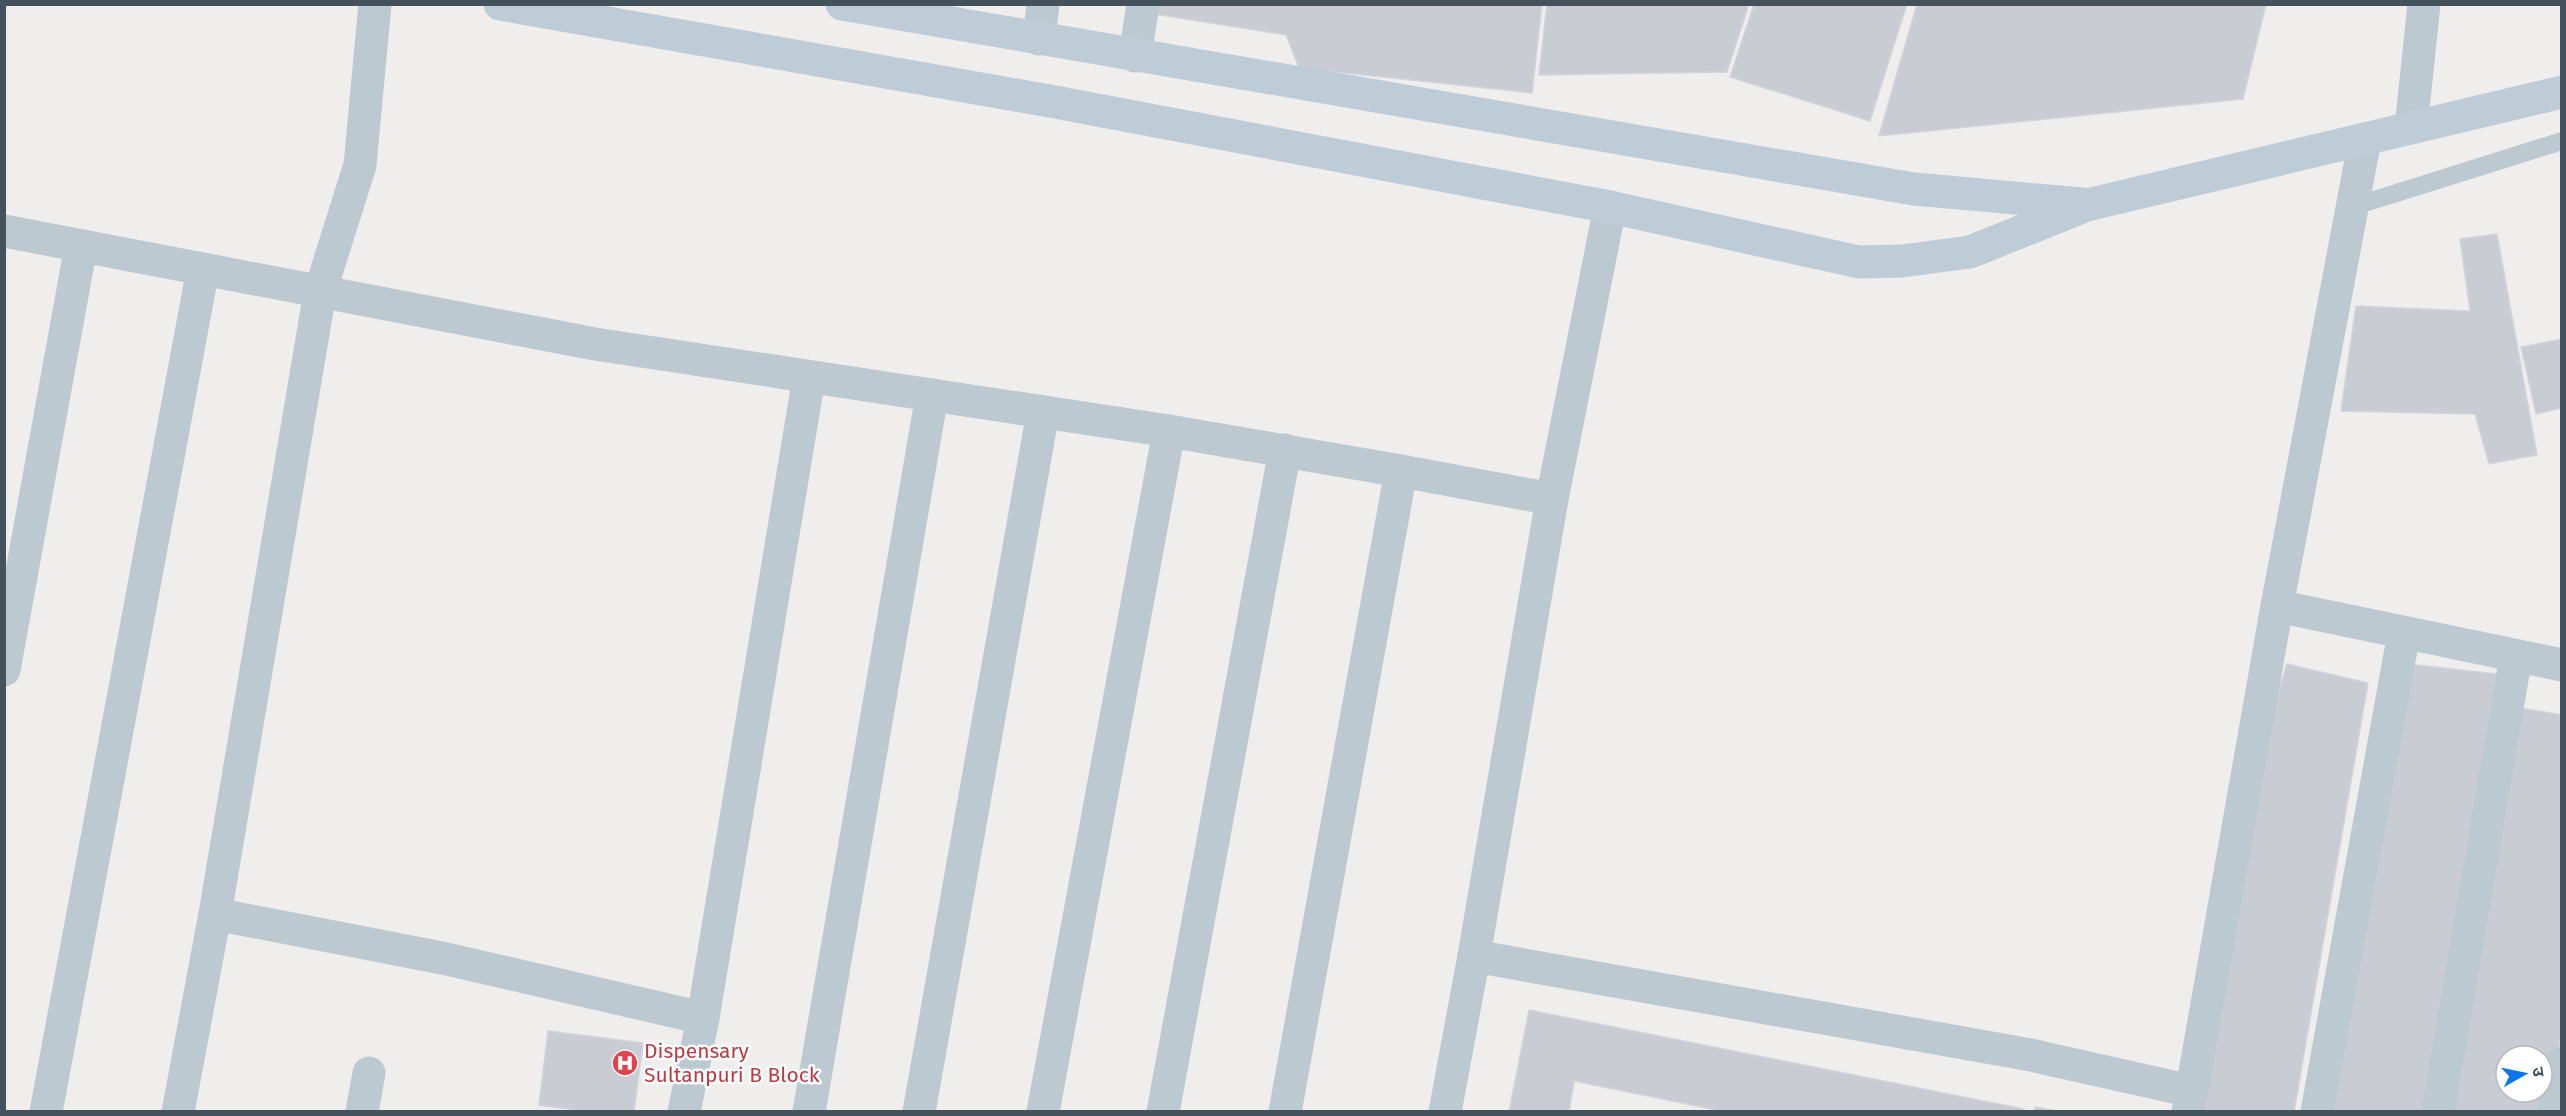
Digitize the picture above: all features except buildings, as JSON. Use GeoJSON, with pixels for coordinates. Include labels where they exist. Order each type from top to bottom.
{"type":"FeatureCollection","features":[{"type":"Feature","properties":{"kind":"street"},"geometry":{"type":"LineString","coordinates":[[178,1112],[215,914],[320,292],[360,165],[375,4]]}},
{"type":"Feature","properties":{"kind":"street"},"geometry":{"type":"LineString","coordinates":[[500,4],[1066,104],[1610,207],[1859,262],[1902,261],[1970,252],[2087,205],[2562,92]]}},
{"type":"Feature","properties":{"kind":"street"},"geometry":{"type":"LineString","coordinates":[[842,4],[1914,189],[2087,205]]}},
{"type":"Feature","properties":{"kind":"street"},"geometry":{"type":"LineString","coordinates":[[1039,39],[1043,4]]}},
{"type":"Feature","properties":{"kind":"street"},"geometry":{"type":"LineString","coordinates":[[1135,56],[1143,4]]}},
{"type":"Feature","properties":{"kind":"street"},"geometry":{"type":"LineString","coordinates":[[2411,128],[2424,4]]}},
{"type":"Feature","properties":{"kind":"street"},"geometry":{"type":"LineString","coordinates":[[1474,956],[2031,1055],[2189,1101],[2277,606],[2365,139]]}},
{"type":"Feature","properties":{"kind":"street"},"geometry":{"type":"LineString","coordinates":[[1445,1112],[1552,499],[1610,207]]}},
{"type":"Feature","properties":{"kind":"street"},"geometry":{"type":"LineString","coordinates":[[4,231],[595,344],[1169,431],[1552,499]]}},
{"type":"Feature","properties":{"kind":"street"},"geometry":{"type":"LineString","coordinates":[[4,670],[81,246]]}},
{"type":"Feature","properties":{"kind":"street"},"geometry":{"type":"LineString","coordinates":[[46,1112],[203,269]]}},
{"type":"Feature","properties":{"kind":"street"},"geometry":{"type":"LineString","coordinates":[[684,1112],[703,1018],[808,377]]}},
{"type":"Feature","properties":{"kind":"street"},"geometry":{"type":"LineString","coordinates":[[809,1112],[932,395]]}},
{"type":"Feature","properties":{"kind":"street"},"geometry":{"type":"LineString","coordinates":[[919,1112],[1042,412]]}},
{"type":"Feature","properties":{"kind":"street"},"geometry":{"type":"LineString","coordinates":[[1043,1112],[1169,431]]}},
{"type":"Feature","properties":{"kind":"street"},"geometry":{"type":"LineString","coordinates":[[1163,1112],[1285,450]]}},
{"type":"Feature","properties":{"kind":"street"},"geometry":{"type":"LineString","coordinates":[[1285,1112],[1401,471]]}},
{"type":"Feature","properties":{"kind":"street"},"geometry":{"type":"LineString","coordinates":[[2277,606],[2562,665]]}},
{"type":"Feature","properties":{"kind":"street"},"geometry":{"type":"LineString","coordinates":[[2317,1112],[2404,633]]}},
{"type":"Feature","properties":{"kind":"street"},"geometry":{"type":"LineString","coordinates":[[2438,1112],[2516,656]]}},
{"type":"Feature","properties":{"kind":"street"},"geometry":{"type":"LineString","coordinates":[[215,914],[442,958],[703,1018]]}},
{"type":"Feature","properties":{"kind":"street"},"geometry":{"type":"LineString","coordinates":[[2553,1112],[2562,1063]]}},
{"type":"Feature","properties":{"kind":"street"},"geometry":{"type":"LineString","coordinates":[[362,1112],[369,1072]]}},
{"type":"Feature","properties":{"kind":"lane"},"geometry":{"type":"LineString","coordinates":[[2352,207],[2562,141]]}},
{"type":"Feature","properties":{"kind":"place","name":"Dispensary Sultanpuri B Block"},"geometry":{"type":"Point","coordinates":[625,1063]}}]}
